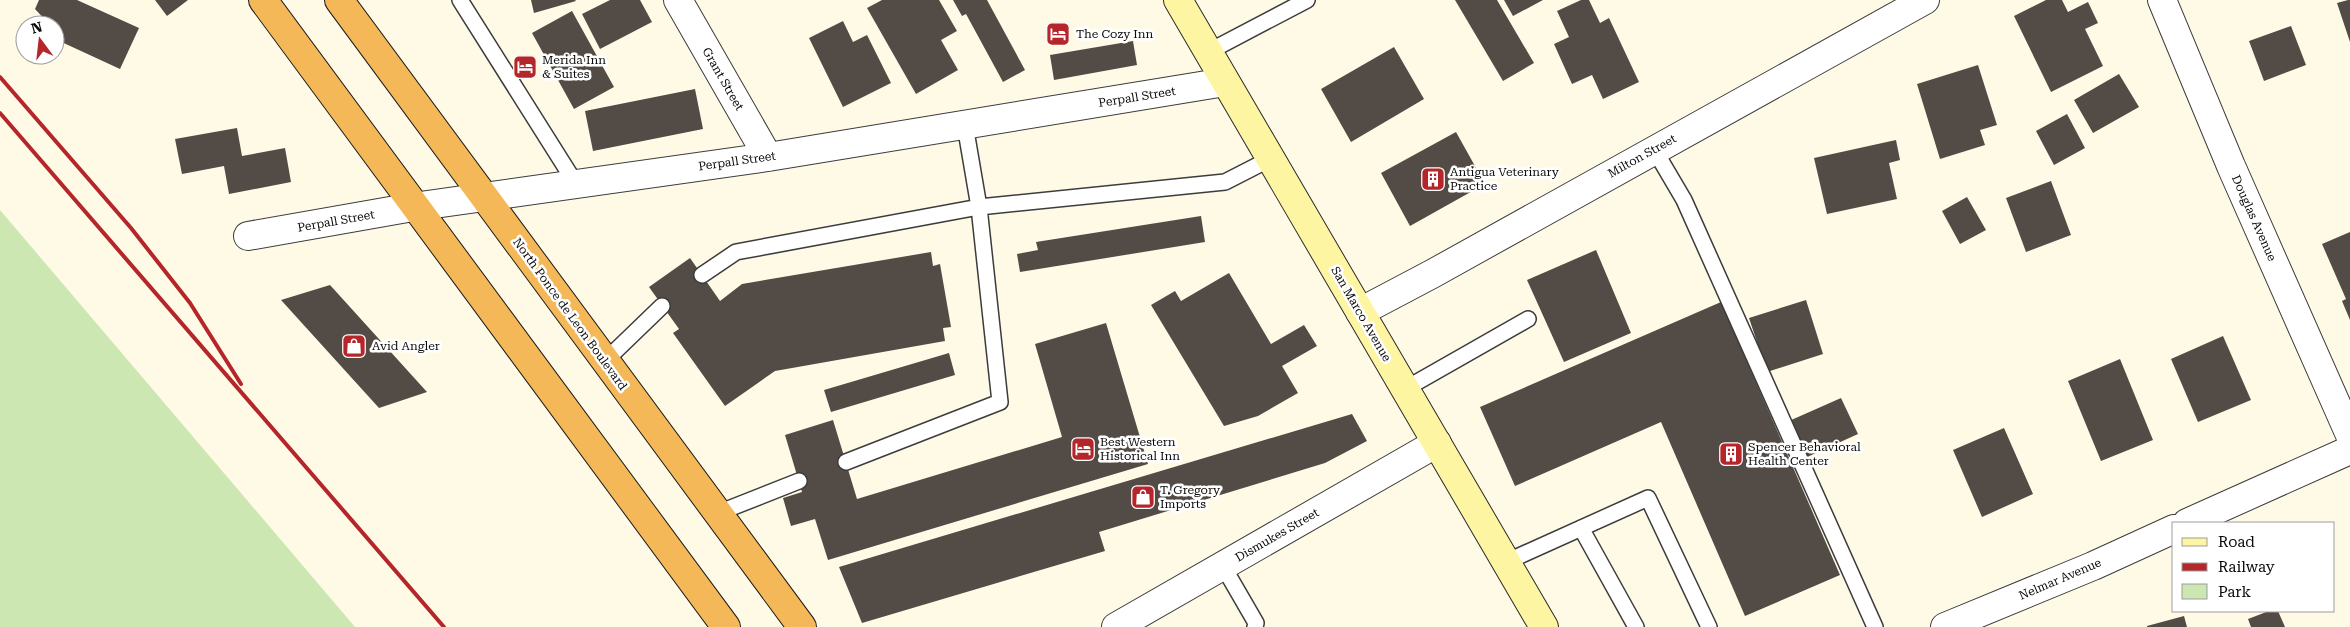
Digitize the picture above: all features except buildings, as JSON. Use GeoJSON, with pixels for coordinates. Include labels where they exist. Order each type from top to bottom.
{"type":"FeatureCollection","features":[{"type":"Feature","properties":{"kind":"highway"},"geometry":{"type":"LineString","coordinates":[[263,0],[726,627]]}},
{"type":"Feature","properties":{"kind":"highway","name":"North Ponce de Leon Boulevard"},"geometry":{"type":"LineString","coordinates":[[339,0],[802,627]]}},
{"type":"Feature","properties":{"kind":"main road","name":"San Marco Avenue"},"geometry":{"type":"LineString","coordinates":[[1178,0],[1544,627]]}},
{"type":"Feature","properties":{"kind":"street","name":"Grant Street"},"geometry":{"type":"LineString","coordinates":[[678,0],[768,157]]}},
{"type":"Feature","properties":{"kind":"street","name":"Milton Street"},"geometry":{"type":"LineString","coordinates":[[1360,312],[1432,274],[1925,0]]}},
{"type":"Feature","properties":{"kind":"street","name":"Douglas Avenue"},"geometry":{"type":"LineString","coordinates":[[2162,0],[2231,166],[2350,435]]}},
{"type":"Feature","properties":{"kind":"street","name":"Perpall Street"},"geometry":{"type":"LineString","coordinates":[[248,236],[414,207],[768,157],[1225,82]]}},
{"type":"Feature","properties":{"kind":"street","name":"Dismukes Street"},"geometry":{"type":"LineString","coordinates":[[1116,627],[1437,443]]}},
{"type":"Feature","properties":{"kind":"street"},"geometry":{"type":"LineString","coordinates":[[2189,522],[2350,450]]}},
{"type":"Feature","properties":{"kind":"street","name":"Nelmar Avenue"},"geometry":{"type":"LineString","coordinates":[[1945,627],[2093,566],[2172,530]]}},
{"type":"Feature","properties":{"kind":"lane"},"geometry":{"type":"LineString","coordinates":[[460,0],[576,184]]}},
{"type":"Feature","properties":{"kind":"lane"},"geometry":{"type":"LineString","coordinates":[[1208,52],[1307,0]]}},
{"type":"Feature","properties":{"kind":"lane"},"geometry":{"type":"LineString","coordinates":[[846,462],[1000,402],[979,207],[965,125]]}},
{"type":"Feature","properties":{"kind":"lane"},"geometry":{"type":"LineString","coordinates":[[1654,149],[1684,200],[1875,627]]}},
{"type":"Feature","properties":{"kind":"lane"},"geometry":{"type":"LineString","coordinates":[[702,275],[736,252],[979,207],[1225,182],[1270,160]]}},
{"type":"Feature","properties":{"kind":"lane"},"geometry":{"type":"LineString","coordinates":[[604,361],[662,306]]}},
{"type":"Feature","properties":{"kind":"lane"},"geometry":{"type":"LineString","coordinates":[[1405,389],[1528,319]]}},
{"type":"Feature","properties":{"kind":"lane"},"geometry":{"type":"LineString","coordinates":[[718,513],[799,481]]}},
{"type":"Feature","properties":{"kind":"lane"},"geometry":{"type":"LineString","coordinates":[[1506,562],[1648,498],[1709,627]]}},
{"type":"Feature","properties":{"kind":"lane"},"geometry":{"type":"LineString","coordinates":[[1581,528],[1636,627]]}},
{"type":"Feature","properties":{"kind":"lane"},"geometry":{"type":"LineString","coordinates":[[1223,566],[1256,623],[1255,627]]}},
{"type":"Feature","properties":{"kind":"green space"},"geometry":{"type":"Polygon","coordinates":[[[0,210],[355,627],[0,627],[0,210]]]}},
{"type":"Feature","properties":{"kind":"railway"},"geometry":{"type":"LineString","coordinates":[[0,77],[131,228],[190,303],[241,384]]}},
{"type":"Feature","properties":{"kind":"railway"},"geometry":{"type":"LineString","coordinates":[[0,113],[444,627]]}},
{"type":"Feature","properties":{"kind":"place","name":"The Cozy Inn"},"geometry":{"type":"Point","coordinates":[1058,34]}},
{"type":"Feature","properties":{"kind":"place","name":"Merida Inn & Suites"},"geometry":{"type":"Point","coordinates":[525,67]}},
{"type":"Feature","properties":{"kind":"place","name":"Antigua Veterinary Practice"},"geometry":{"type":"Point","coordinates":[1433,179]}},
{"type":"Feature","properties":{"kind":"place","name":"Avid Angler"},"geometry":{"type":"Point","coordinates":[354,346]}},
{"type":"Feature","properties":{"kind":"place","name":"Best Western Historical Inn"},"geometry":{"type":"Point","coordinates":[1083,449]}},
{"type":"Feature","properties":{"kind":"place","name":"Spencer Behavioral Health Center"},"geometry":{"type":"Point","coordinates":[1731,454]}},
{"type":"Feature","properties":{"kind":"place","name":"T. Gregory Imports"},"geometry":{"type":"Point","coordinates":[1143,497]}}]}
